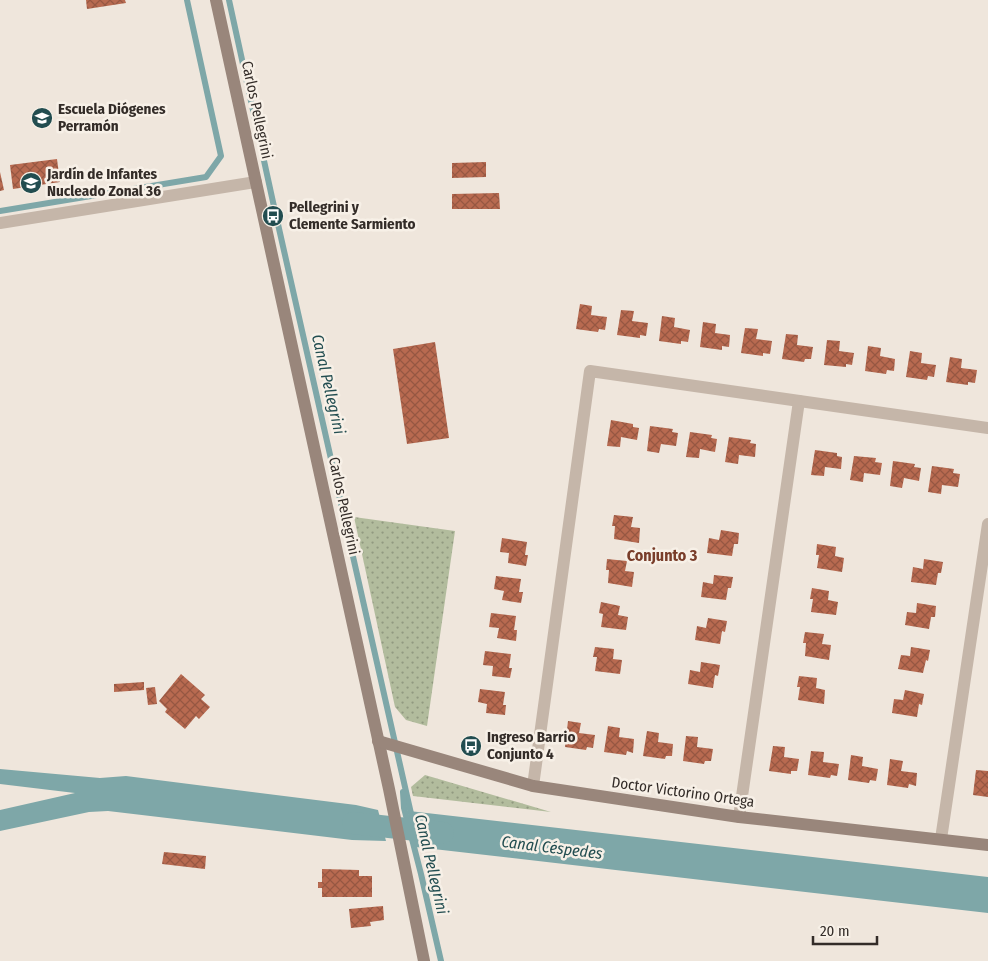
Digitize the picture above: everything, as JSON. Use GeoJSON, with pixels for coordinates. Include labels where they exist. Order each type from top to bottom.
{"type":"FeatureCollection","features":[{"type":"Feature","properties":{"kind":"main road","name":"Carlos Pellegrini"},"geometry":{"type":"LineString","coordinates":[[216,0],[389,788],[402,860],[424,961]]}},
{"type":"Feature","properties":{"kind":"main road","name":"Doctor Victorino Ortega"},"geometry":{"type":"LineString","coordinates":[[378,741],[533,786],[739,817],[988,845]]}},
{"type":"Feature","properties":{"kind":"street"},"geometry":{"type":"LineString","coordinates":[[0,224],[256,182]]}},
{"type":"Feature","properties":{"kind":"street"},"geometry":{"type":"LineString","coordinates":[[533,786],[590,371],[988,428]]}},
{"type":"Feature","properties":{"kind":"street"},"geometry":{"type":"LineString","coordinates":[[739,817],[799,401]]}},
{"type":"Feature","properties":{"kind":"street"},"geometry":{"type":"LineString","coordinates":[[941,839],[988,524]]}},
{"type":"Feature","properties":{"kind":"green space"},"geometry":{"type":"Polygon","coordinates":[[[354,517],[455,531],[427,726],[406,720],[395,707],[354,517]]]}},
{"type":"Feature","properties":{"kind":"green space"},"geometry":{"type":"Polygon","coordinates":[[[425,775],[551,812],[413,796],[411,787],[425,775]]]}},
{"type":"Feature","properties":{"kind":"water"},"geometry":{"type":"Polygon","coordinates":[[[0,769],[100,778],[126,776],[356,805],[378,810],[386,841],[352,840],[108,811],[89,812],[0,831],[0,810],[75,793],[0,784],[0,769]]]}},
{"type":"Feature","properties":{"kind":"water"},"geometry":{"type":"Polygon","coordinates":[[[409,811],[988,877],[988,913],[416,847],[409,811]]]}},
{"type":"Feature","properties":{"kind":"building"},"geometry":{"type":"Polygon","coordinates":[[[86,0],[125,0],[126,3],[87,9],[86,0]]]}},
{"type":"Feature","properties":{"kind":"building"},"geometry":{"type":"Polygon","coordinates":[[[57,159],[60,182],[13,189],[10,165],[57,159]]]}},
{"type":"Feature","properties":{"kind":"building"},"geometry":{"type":"Polygon","coordinates":[[[486,162],[486,177],[452,178],[452,163],[486,162]]]}},
{"type":"Feature","properties":{"kind":"building"},"geometry":{"type":"Polygon","coordinates":[[[0,172],[4,190],[0,191],[0,172]]]}},
{"type":"Feature","properties":{"kind":"building"},"geometry":{"type":"Polygon","coordinates":[[[499,193],[500,209],[452,209],[452,194],[499,193]]]}},
{"type":"Feature","properties":{"kind":"building"},"geometry":{"type":"Polygon","coordinates":[[[580,304],[592,306],[591,315],[607,317],[605,330],[599,329],[598,332],[576,329],[580,304]]]}},
{"type":"Feature","properties":{"kind":"building"},"geometry":{"type":"Polygon","coordinates":[[[621,310],[634,311],[632,321],[648,323],[646,336],[640,335],[640,338],[617,335],[621,310]]]}},
{"type":"Feature","properties":{"kind":"building"},"geometry":{"type":"Polygon","coordinates":[[[662,316],[675,318],[674,327],[690,330],[688,342],[681,341],[681,344],[659,341],[662,316]]]}},
{"type":"Feature","properties":{"kind":"building"},"geometry":{"type":"Polygon","coordinates":[[[703,322],[716,324],[715,333],[730,335],[729,347],[722,346],[722,350],[700,347],[703,322]]]}},
{"type":"Feature","properties":{"kind":"building"},"geometry":{"type":"Polygon","coordinates":[[[745,328],[758,329],[756,339],[772,341],[770,354],[763,353],[763,356],[741,353],[745,328]]]}},
{"type":"Feature","properties":{"kind":"building"},"geometry":{"type":"Polygon","coordinates":[[[786,334],[798,335],[797,345],[813,347],[811,359],[805,359],[804,362],[782,359],[786,334]]]}},
{"type":"Feature","properties":{"kind":"building"},"geometry":{"type":"Polygon","coordinates":[[[827,340],[840,341],[839,351],[854,353],[852,365],[846,364],[846,367],[824,365],[827,340]]]}},
{"type":"Feature","properties":{"kind":"building"},"geometry":{"type":"Polygon","coordinates":[[[435,342],[449,438],[407,444],[393,349],[435,342]]]}},
{"type":"Feature","properties":{"kind":"building"},"geometry":{"type":"Polygon","coordinates":[[[868,346],[881,348],[880,356],[895,359],[894,371],[887,370],[886,374],[865,371],[868,346]]]}},
{"type":"Feature","properties":{"kind":"building"},"geometry":{"type":"Polygon","coordinates":[[[910,351],[922,353],[921,363],[936,365],[934,377],[928,376],[927,380],[906,377],[910,351]]]}},
{"type":"Feature","properties":{"kind":"building"},"geometry":{"type":"Polygon","coordinates":[[[950,357],[962,359],[961,368],[977,370],[975,383],[968,382],[968,385],[946,382],[950,357]]]}},
{"type":"Feature","properties":{"kind":"building"},"geometry":{"type":"Polygon","coordinates":[[[611,420],[633,424],[633,427],[639,428],[637,440],[621,437],[620,447],[607,446],[611,420]]]}},
{"type":"Feature","properties":{"kind":"building"},"geometry":{"type":"Polygon","coordinates":[[[650,426],[673,429],[672,432],[678,433],[676,446],[661,444],[659,453],[647,451],[650,426]]]}},
{"type":"Feature","properties":{"kind":"building"},"geometry":{"type":"Polygon","coordinates":[[[690,432],[712,435],[711,438],[717,439],[715,452],[700,449],[699,458],[686,457],[690,432]]]}},
{"type":"Feature","properties":{"kind":"building"},"geometry":{"type":"Polygon","coordinates":[[[729,437],[751,440],[750,443],[756,444],[755,457],[739,455],[738,464],[725,462],[729,437]]]}},
{"type":"Feature","properties":{"kind":"building"},"geometry":{"type":"Polygon","coordinates":[[[815,450],[837,453],[837,456],[842,457],[841,469],[825,467],[824,476],[811,475],[815,450]]]}},
{"type":"Feature","properties":{"kind":"building"},"geometry":{"type":"Polygon","coordinates":[[[854,456],[876,458],[875,462],[882,463],[880,475],[864,473],[863,482],[850,480],[854,456]]]}},
{"type":"Feature","properties":{"kind":"building"},"geometry":{"type":"Polygon","coordinates":[[[893,461],[915,464],[914,467],[921,468],[919,481],[904,478],[902,488],[890,486],[893,461]]]}},
{"type":"Feature","properties":{"kind":"building"},"geometry":{"type":"Polygon","coordinates":[[[932,466],[954,469],[953,473],[960,474],[958,487],[942,485],[941,494],[928,492],[932,466]]]}},
{"type":"Feature","properties":{"kind":"building"},"geometry":{"type":"Polygon","coordinates":[[[614,515],[633,517],[631,527],[640,528],[639,543],[614,539],[615,526],[612,526],[614,515]]]}},
{"type":"Feature","properties":{"kind":"building"},"geometry":{"type":"Polygon","coordinates":[[[721,530],[739,533],[738,544],[734,544],[732,556],[707,553],[709,538],[719,540],[721,530]]]}},
{"type":"Feature","properties":{"kind":"building"},"geometry":{"type":"Polygon","coordinates":[[[502,538],[527,542],[525,555],[528,555],[526,566],[508,563],[509,553],[500,552],[502,538]]]}},
{"type":"Feature","properties":{"kind":"building"},"geometry":{"type":"Polygon","coordinates":[[[817,544],[836,547],[835,556],[844,558],[842,572],[817,568],[819,555],[816,555],[817,544]]]}},
{"type":"Feature","properties":{"kind":"building"},"geometry":{"type":"Polygon","coordinates":[[[607,559],[627,561],[625,571],[634,572],[632,587],[608,583],[609,570],[606,570],[607,559]]]}},
{"type":"Feature","properties":{"kind":"building"},"geometry":{"type":"Polygon","coordinates":[[[924,559],[943,562],[941,573],[938,573],[936,585],[911,582],[913,567],[923,569],[924,559]]]}},
{"type":"Feature","properties":{"kind":"building"},"geometry":{"type":"Polygon","coordinates":[[[714,575],[733,577],[731,588],[728,588],[726,600],[701,597],[703,582],[713,584],[714,575]]]}},
{"type":"Feature","properties":{"kind":"building"},"geometry":{"type":"Polygon","coordinates":[[[496,576],[521,579],[519,592],[523,592],[521,603],[502,600],[504,591],[494,589],[496,576]]]}},
{"type":"Feature","properties":{"kind":"building"},"geometry":{"type":"Polygon","coordinates":[[[812,588],[829,591],[828,600],[838,602],[836,615],[811,612],[813,599],[810,599],[812,588]]]}},
{"type":"Feature","properties":{"kind":"building"},"geometry":{"type":"Polygon","coordinates":[[[601,602],[620,606],[618,615],[628,617],[626,630],[601,627],[603,614],[599,613],[601,602]]]}},
{"type":"Feature","properties":{"kind":"building"},"geometry":{"type":"Polygon","coordinates":[[[917,603],[936,606],[935,617],[931,617],[929,629],[905,625],[907,612],[916,613],[917,603]]]}},
{"type":"Feature","properties":{"kind":"building"},"geometry":{"type":"Polygon","coordinates":[[[491,613],[516,616],[514,630],[517,630],[516,641],[497,638],[499,628],[489,627],[491,613]]]}},
{"type":"Feature","properties":{"kind":"building"},"geometry":{"type":"Polygon","coordinates":[[[708,618],[727,621],[725,632],[722,631],[720,644],[695,640],[697,626],[706,628],[708,618]]]}},
{"type":"Feature","properties":{"kind":"building"},"geometry":{"type":"Polygon","coordinates":[[[805,632],[824,634],[822,644],[831,645],[829,660],[805,656],[806,643],[803,643],[805,632]]]}},
{"type":"Feature","properties":{"kind":"building"},"geometry":{"type":"Polygon","coordinates":[[[595,647],[614,649],[613,659],[622,660],[620,674],[595,671],[597,657],[593,657],[595,647]]]}},
{"type":"Feature","properties":{"kind":"building"},"geometry":{"type":"Polygon","coordinates":[[[911,647],[930,650],[923,673],[898,669],[901,655],[910,656],[911,647]]]}},
{"type":"Feature","properties":{"kind":"building"},"geometry":{"type":"Polygon","coordinates":[[[485,651],[511,654],[509,668],[512,668],[510,678],[492,676],[493,666],[483,665],[485,651]]]}},
{"type":"Feature","properties":{"kind":"building"},"geometry":{"type":"Polygon","coordinates":[[[701,662],[720,665],[718,676],[715,675],[713,688],[688,684],[690,670],[700,672],[701,662]]]}},
{"type":"Feature","properties":{"kind":"building"},"geometry":{"type":"Polygon","coordinates":[[[181,674],[205,695],[201,699],[210,707],[199,719],[196,716],[185,729],[165,712],[167,709],[159,701],[181,674]]]}},
{"type":"Feature","properties":{"kind":"building"},"geometry":{"type":"Polygon","coordinates":[[[799,676],[817,678],[816,688],[825,690],[824,704],[798,700],[800,687],[797,687],[799,676]]]}},
{"type":"Feature","properties":{"kind":"building"},"geometry":{"type":"Polygon","coordinates":[[[144,682],[144,690],[114,692],[114,684],[144,682]]]}},
{"type":"Feature","properties":{"kind":"building"},"geometry":{"type":"Polygon","coordinates":[[[155,687],[157,704],[148,705],[146,688],[155,687]]]}},
{"type":"Feature","properties":{"kind":"building"},"geometry":{"type":"Polygon","coordinates":[[[480,689],[505,692],[503,705],[506,705],[505,715],[486,713],[487,704],[478,702],[480,689]]]}},
{"type":"Feature","properties":{"kind":"building"},"geometry":{"type":"Polygon","coordinates":[[[905,690],[924,694],[922,705],[919,704],[917,717],[892,713],[894,699],[903,700],[905,690]]]}},
{"type":"Feature","properties":{"kind":"building"},"geometry":{"type":"Polygon","coordinates":[[[568,721],[581,723],[579,733],[595,735],[593,748],[587,747],[586,750],[565,747],[568,721]]]}},
{"type":"Feature","properties":{"kind":"building"},"geometry":{"type":"Polygon","coordinates":[[[608,726],[620,728],[619,737],[634,739],[633,753],[627,751],[626,755],[604,752],[608,726]]]}},
{"type":"Feature","properties":{"kind":"building"},"geometry":{"type":"Polygon","coordinates":[[[647,731],[659,733],[658,742],[673,744],[672,756],[666,756],[665,759],[643,756],[647,731]]]}},
{"type":"Feature","properties":{"kind":"building"},"geometry":{"type":"Polygon","coordinates":[[[686,736],[698,737],[697,747],[713,749],[711,761],[705,761],[704,764],[683,761],[686,736]]]}},
{"type":"Feature","properties":{"kind":"building"},"geometry":{"type":"Polygon","coordinates":[[[773,746],[785,747],[784,757],[799,759],[797,771],[791,771],[791,774],[769,771],[773,746]]]}},
{"type":"Feature","properties":{"kind":"building"},"geometry":{"type":"Polygon","coordinates":[[[811,751],[824,752],[823,762],[839,764],[837,776],[831,775],[830,778],[808,775],[811,751]]]}},
{"type":"Feature","properties":{"kind":"building"},"geometry":{"type":"Polygon","coordinates":[[[851,755],[863,757],[862,766],[878,769],[876,781],[870,780],[869,783],[848,780],[851,755]]]}},
{"type":"Feature","properties":{"kind":"building"},"geometry":{"type":"Polygon","coordinates":[[[890,759],[903,761],[901,771],[917,773],[916,786],[909,784],[908,788],[887,785],[890,759]]]}},
{"type":"Feature","properties":{"kind":"building"},"geometry":{"type":"Polygon","coordinates":[[[976,770],[988,771],[988,797],[973,795],[976,770]]]}},
{"type":"Feature","properties":{"kind":"building"},"geometry":{"type":"Polygon","coordinates":[[[164,852],[206,856],[205,869],[162,864],[164,852]]]}},
{"type":"Feature","properties":{"kind":"building"},"geometry":{"type":"Polygon","coordinates":[[[322,869],[359,870],[359,876],[372,876],[372,897],[322,897],[322,888],[318,888],[318,882],[322,882],[322,869]]]}},
{"type":"Feature","properties":{"kind":"building"},"geometry":{"type":"Polygon","coordinates":[[[383,906],[384,920],[370,922],[371,926],[351,928],[349,909],[383,906]]]}},
{"type":"Feature","properties":{"kind":"waterway"},"geometry":{"type":"LineString","coordinates":[[0,211],[206,177],[221,156],[187,0]]}},
{"type":"Feature","properties":{"kind":"waterway","name":"Canal Pellegrini"},"geometry":{"type":"LineString","coordinates":[[229,0],[412,818]]}},
{"type":"Feature","properties":{"kind":"waterway","name":"Canal Pellegrini"},"geometry":{"type":"LineString","coordinates":[[403,792],[404,808],[441,961]]}},
{"type":"Feature","properties":{"kind":"waterway","name":"Canal Céspedes"},"geometry":{"type":"LineString","coordinates":[[353,823],[443,833]]}},
{"type":"Feature","properties":{"kind":"place","name":"Escuela Diógenes Perramón"},"geometry":{"type":"Point","coordinates":[42,118]}},
{"type":"Feature","properties":{"kind":"place","name":"Jardín de Infantes Nucleado Zonal 36"},"geometry":{"type":"Point","coordinates":[31,183]}},
{"type":"Feature","properties":{"kind":"place","name":"Pellegrini y Clemente Sarmiento"},"geometry":{"type":"Point","coordinates":[273,216]}},
{"type":"Feature","properties":{"kind":"place","name":"Ingreso Barrio Conjunto 4"},"geometry":{"type":"Point","coordinates":[471,746]}},
{"type":"Feature","properties":{"kind":"district","name":"Conjunto 3"},"geometry":{"type":"Point","coordinates":[662,555]}}]}
